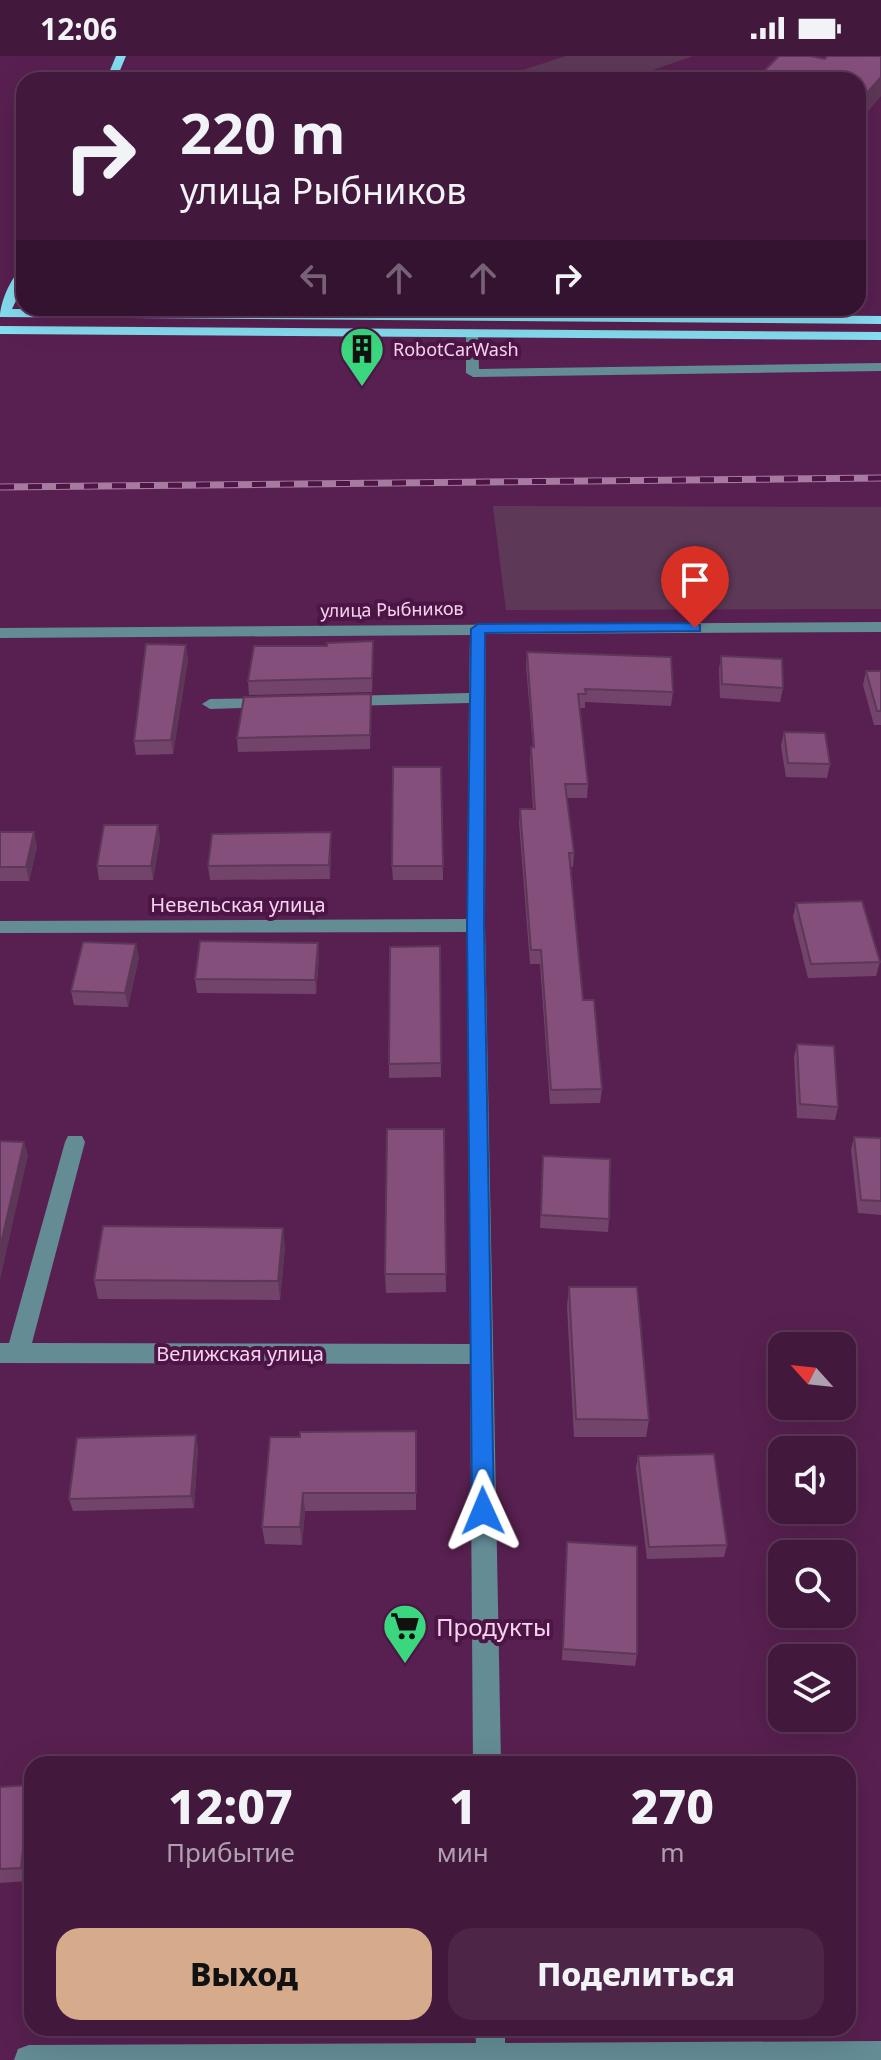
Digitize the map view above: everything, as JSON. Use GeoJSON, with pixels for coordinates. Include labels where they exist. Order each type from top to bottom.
{"type":"FeatureCollection","features":[{"type":"Feature","properties":{"kind":"main road"},"geometry":{"type":"LineString","coordinates":[[2,313],[16,286]]}},
{"type":"Feature","properties":{"kind":"main road"},"geometry":{"type":"LineString","coordinates":[[814,316],[881,320]]}},
{"type":"Feature","properties":{"kind":"main road"},"geometry":{"type":"LineString","coordinates":[[0,330],[881,336]]}},
{"type":"Feature","properties":{"kind":"street"},"geometry":{"type":"LineString","coordinates":[[472,333],[473,373],[881,367]]}},
{"type":"Feature","properties":{"kind":"street","name":"улица Рыбников"},"geometry":{"type":"LineString","coordinates":[[0,633],[881,627]]}},
{"type":"Feature","properties":{"kind":"street"},"geometry":{"type":"LineString","coordinates":[[478,629],[476,925],[487,1756]]}},
{"type":"Feature","properties":{"kind":"street"},"geometry":{"type":"LineString","coordinates":[[320,702],[477,698]]}},
{"type":"Feature","properties":{"kind":"street"},"geometry":{"type":"LineString","coordinates":[[210,704],[289,702]]}},
{"type":"Feature","properties":{"kind":"street","name":"Невельская улица"},"geometry":{"type":"LineString","coordinates":[[0,927],[476,925]]}},
{"type":"Feature","properties":{"kind":"street"},"geometry":{"type":"LineString","coordinates":[[9,1353],[75,1142]]}},
{"type":"Feature","properties":{"kind":"street","name":"Велижская улица"},"geometry":{"type":"LineString","coordinates":[[9,1353],[481,1354]]}},
{"type":"Feature","properties":{"kind":"street"},"geometry":{"type":"LineString","coordinates":[[490,2036],[491,2058]]}},
{"type":"Feature","properties":{"kind":"street"},"geometry":{"type":"LineString","coordinates":[[29,2060],[881,2056]]}},
{"type":"Feature","properties":{"kind":"shaded area"},"geometry":{"type":"Polygon","coordinates":[[[566,56],[693,56],[647,72],[517,72],[566,56]]]}},
{"type":"Feature","properties":{"kind":"shaded area"},"geometry":{"type":"Polygon","coordinates":[[[493,506],[881,507],[881,609],[506,610],[493,506]]]}},
{"type":"Feature","properties":{"kind":"building"},"geometry":{"type":"Polygon","coordinates":[[[779,56],[825,59],[827,56],[881,56],[881,77],[866,94],[866,72],[763,72],[779,56]]]}},
{"type":"Feature","properties":{"kind":"building"},"geometry":{"type":"Polygon","coordinates":[[[373,641],[372,678],[248,681],[254,646],[327,646],[327,643],[373,641]]]}},
{"type":"Feature","properties":{"kind":"building"},"geometry":{"type":"Polygon","coordinates":[[[146,644],[186,645],[171,740],[134,741],[146,644]]]}},
{"type":"Feature","properties":{"kind":"building"},"geometry":{"type":"Polygon","coordinates":[[[527,652],[671,657],[673,692],[585,689],[586,694],[578,694],[588,784],[565,784],[574,853],[569,853],[583,1000],[594,1000],[602,1089],[551,1090],[541,950],[531,950],[520,809],[535,809],[527,652]]]}},
{"type":"Feature","properties":{"kind":"building"},"geometry":{"type":"Polygon","coordinates":[[[721,656],[782,659],[783,688],[722,684],[721,656]]]}},
{"type":"Feature","properties":{"kind":"building"},"geometry":{"type":"Polygon","coordinates":[[[866,671],[881,671],[881,711],[877,711],[866,671]]]}},
{"type":"Feature","properties":{"kind":"building"},"geometry":{"type":"Polygon","coordinates":[[[371,694],[370,735],[237,738],[244,697],[371,694]]]}},
{"type":"Feature","properties":{"kind":"building"},"geometry":{"type":"Polygon","coordinates":[[[784,732],[825,733],[830,764],[788,763],[784,732]]]}},
{"type":"Feature","properties":{"kind":"building"},"geometry":{"type":"Polygon","coordinates":[[[393,767],[441,767],[443,866],[392,866],[393,767]]]}},
{"type":"Feature","properties":{"kind":"building"},"geometry":{"type":"Polygon","coordinates":[[[104,825],[158,825],[151,866],[97,866],[104,825]]]}},
{"type":"Feature","properties":{"kind":"building"},"geometry":{"type":"Polygon","coordinates":[[[0,832],[34,832],[26,867],[0,867],[0,832]]]}},
{"type":"Feature","properties":{"kind":"building"},"geometry":{"type":"Polygon","coordinates":[[[331,832],[329,865],[208,866],[212,834],[331,832]]]}},
{"type":"Feature","properties":{"kind":"building"},"geometry":{"type":"Polygon","coordinates":[[[862,901],[880,962],[811,964],[796,903],[862,901]]]}},
{"type":"Feature","properties":{"kind":"building"},"geometry":{"type":"Polygon","coordinates":[[[200,941],[318,943],[315,980],[195,979],[200,941]]]}},
{"type":"Feature","properties":{"kind":"building"},"geometry":{"type":"Polygon","coordinates":[[[83,942],[136,944],[125,993],[71,991],[83,942]]]}},
{"type":"Feature","properties":{"kind":"building"},"geometry":{"type":"Polygon","coordinates":[[[440,946],[441,1063],[389,1064],[390,947],[440,946]]]}},
{"type":"Feature","properties":{"kind":"building"},"geometry":{"type":"Polygon","coordinates":[[[797,1044],[834,1046],[838,1107],[800,1104],[797,1044]]]}},
{"type":"Feature","properties":{"kind":"building"},"geometry":{"type":"Polygon","coordinates":[[[387,1129],[444,1129],[446,1274],[385,1274],[387,1129]]]}},
{"type":"Feature","properties":{"kind":"building"},"geometry":{"type":"Polygon","coordinates":[[[854,1137],[881,1138],[881,1201],[861,1200],[854,1137]]]}},
{"type":"Feature","properties":{"kind":"building"},"geometry":{"type":"Polygon","coordinates":[[[0,1141],[24,1142],[0,1248],[0,1141]]]}},
{"type":"Feature","properties":{"kind":"building"},"geometry":{"type":"Polygon","coordinates":[[[543,1156],[610,1159],[609,1219],[541,1215],[543,1156]]]}},
{"type":"Feature","properties":{"kind":"building"},"geometry":{"type":"Polygon","coordinates":[[[103,1226],[283,1228],[278,1281],[94,1280],[103,1226]]]}},
{"type":"Feature","properties":{"kind":"building"},"geometry":{"type":"Polygon","coordinates":[[[569,1287],[637,1287],[649,1420],[576,1419],[569,1287]]]}},
{"type":"Feature","properties":{"kind":"building"},"geometry":{"type":"Polygon","coordinates":[[[416,1431],[416,1493],[303,1493],[300,1527],[262,1527],[270,1437],[300,1437],[300,1432],[416,1431]]]}},
{"type":"Feature","properties":{"kind":"building"},"geometry":{"type":"Polygon","coordinates":[[[196,1435],[191,1496],[69,1499],[77,1438],[196,1435]]]}},
{"type":"Feature","properties":{"kind":"building"},"geometry":{"type":"Polygon","coordinates":[[[714,1454],[727,1545],[649,1547],[638,1456],[714,1454]]]}},
{"type":"Feature","properties":{"kind":"building"},"geometry":{"type":"Polygon","coordinates":[[[567,1542],[637,1546],[637,1654],[563,1649],[567,1542]]]}},
{"type":"Feature","properties":{"kind":"building"},"geometry":{"type":"Polygon","coordinates":[[[24,1785],[21,1868],[0,1869],[0,1787],[24,1785]]]}},
{"type":"Feature","properties":{"kind":"railway"},"geometry":{"type":"LineString","coordinates":[[0,487],[881,478]]}},
{"type":"Feature","properties":{"kind":"place","name":"RobotCarWash"},"geometry":{"type":"Point","coordinates":[362,388]}},
{"type":"Feature","properties":{"kind":"place","name":"Продукты"},"geometry":{"type":"Point","coordinates":[405,1665]}},
{"type":"Feature","properties":{"kind":"route"},"geometry":{"type":"LineString","coordinates":[[483,1511],[476,925],[478,629],[695,628]]}}]}
